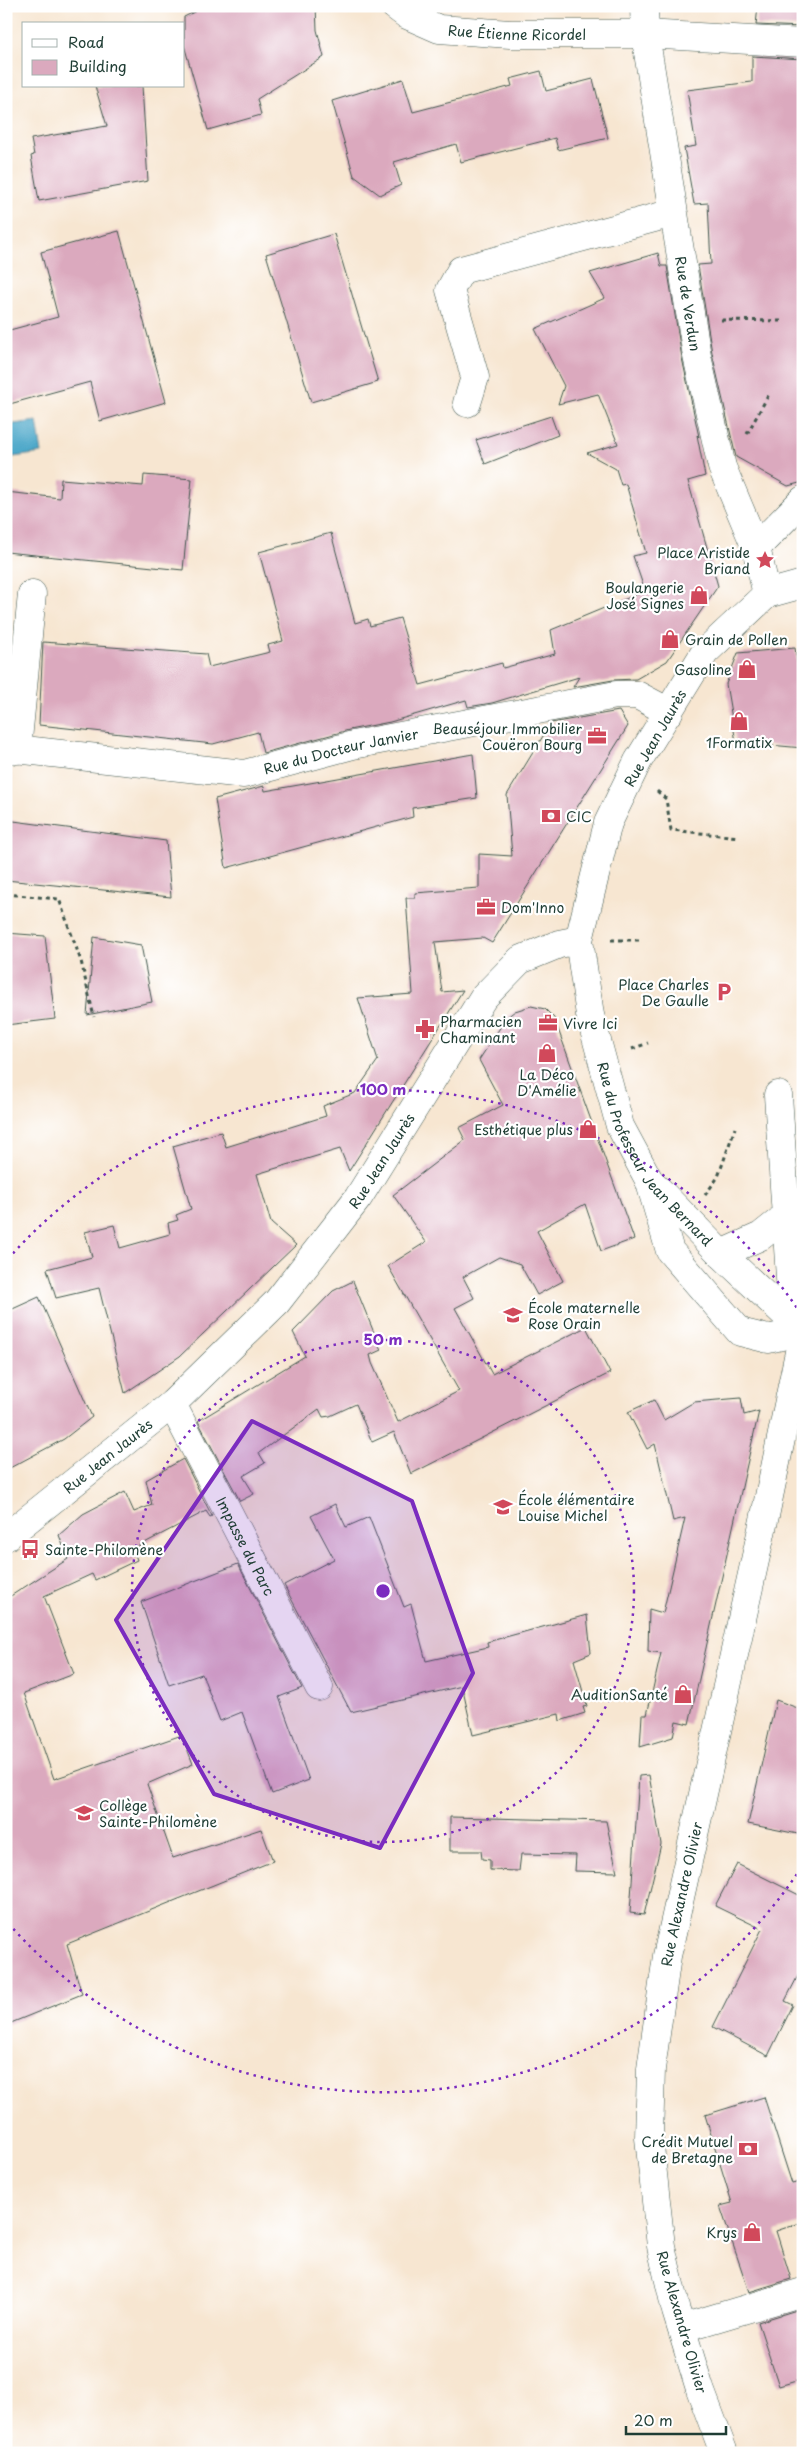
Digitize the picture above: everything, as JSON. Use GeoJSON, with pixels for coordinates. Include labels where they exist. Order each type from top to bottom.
{"type":"FeatureCollection","features":[{"type":"Feature","properties":{"kind":"street","name":"Rue Étienne Ricordel"},"geometry":{"type":"LineString","coordinates":[[395,6],[407,15],[438,29],[510,34],[644,34],[803,43]]}},
{"type":"Feature","properties":{"kind":"street","name":"Rue de Verdun"},"geometry":{"type":"LineString","coordinates":[[644,6],[644,34],[691,319],[722,467],[756,548],[767,594]]}},
{"type":"Feature","properties":{"kind":"street"},"geometry":{"type":"LineString","coordinates":[[467,403],[475,377],[450,290],[461,270],[673,213]]}},
{"type":"Feature","properties":{"kind":"street"},"geometry":{"type":"LineString","coordinates":[[756,548],[803,500]]}},
{"type":"Feature","properties":{"kind":"street"},"geometry":{"type":"LineString","coordinates":[[767,594],[803,584]]}},
{"type":"Feature","properties":{"kind":"street"},"geometry":{"type":"LineString","coordinates":[[12,749],[32,594]]}},
{"type":"Feature","properties":{"kind":"street","name":"Rue Jean Jaurès"},"geometry":{"type":"LineString","coordinates":[[6,1537],[172,1404],[277,1302],[358,1198],[483,998],[520,960],[559,944],[579,940],[608,823],[638,761],[705,652],[767,594]]}},
{"type":"Feature","properties":{"kind":"street","name":"Rue du Docteur Janvier"},"geometry":{"type":"LineString","coordinates":[[12,749],[244,774],[353,744],[616,695],[637,695],[669,712]]}},
{"type":"Feature","properties":{"kind":"street","name":"Rue du Professeur Jean Bernard"},"geometry":{"type":"LineString","coordinates":[[579,940],[590,1015],[620,1126],[649,1180],[720,1254],[803,1331]]}},
{"type":"Feature","properties":{"kind":"street"},"geometry":{"type":"LineString","coordinates":[[649,1180],[670,1252],[740,1332],[768,1339],[803,1331],[791,1293],[778,1095]]}},
{"type":"Feature","properties":{"kind":"street"},"geometry":{"type":"LineString","coordinates":[[720,1254],[761,1236],[786,1216]]}},
{"type":"Feature","properties":{"kind":"street","name":"Rue Alexandre Olivier"},"geometry":{"type":"LineString","coordinates":[[724,2453],[700,2389],[660,2246],[649,2138],[651,2069],[667,1956],[768,1502],[803,1331]]}},
{"type":"Feature","properties":{"kind":"street","name":"Impasse du Parc"},"geometry":{"type":"LineString","coordinates":[[172,1404],[319,1687]]}},
{"type":"Feature","properties":{"kind":"street"},"geometry":{"type":"LineString","coordinates":[[682,2328],[803,2292]]}},
{"type":"Feature","properties":{"kind":"path"},"geometry":{"type":"LineString","coordinates":[[691,319],[783,321]]}},
{"type":"Feature","properties":{"kind":"path"},"geometry":{"type":"LineString","coordinates":[[666,799],[671,830],[738,837]]}},
{"type":"Feature","properties":{"kind":"path"},"geometry":{"type":"LineString","coordinates":[[6,894],[59,899],[81,961],[94,1017]]}},
{"type":"Feature","properties":{"kind":"path"},"geometry":{"type":"LineString","coordinates":[[606,940],[643,940]]}},
{"type":"Feature","properties":{"kind":"path"},"geometry":{"type":"LineString","coordinates":[[702,1198],[718,1177],[735,1128]]}},
{"type":"Feature","properties":{"kind":"highlighted area"},"geometry":{"type":"Polygon","coordinates":[[[252,1421],[412,1501],[473,1673],[380,1848],[214,1794],[116,1620],[252,1421]]]}},
{"type":"Feature","properties":{"kind":"water"},"geometry":{"type":"Polygon","coordinates":[[[37,421],[42,453],[6,458],[6,425],[37,421]]]}},
{"type":"Feature","properties":{"kind":"building"},"geometry":{"type":"Polygon","coordinates":[[[206,6],[316,6],[317,30],[324,57],[257,99],[261,115],[208,130],[185,49],[184,17],[206,6]]]}},
{"type":"Feature","properties":{"kind":"building"},"geometry":{"type":"Polygon","coordinates":[[[758,6],[803,6],[803,27],[756,25],[758,6]]]}},
{"type":"Feature","properties":{"kind":"building"},"geometry":{"type":"Polygon","coordinates":[[[752,56],[803,59],[803,482],[788,486],[736,457],[712,353],[698,265],[711,264],[708,203],[694,204],[684,148],[696,146],[687,90],[752,82],[752,56]]]}},
{"type":"Feature","properties":{"kind":"building"},"geometry":{"type":"Polygon","coordinates":[[[541,71],[546,91],[593,79],[608,138],[558,150],[555,138],[461,162],[456,144],[394,162],[401,185],[380,195],[354,176],[332,101],[403,79],[413,112],[512,86],[510,79],[541,71]]]}},
{"type":"Feature","properties":{"kind":"building"},"geometry":{"type":"Polygon","coordinates":[[[96,88],[142,88],[148,181],[39,201],[31,156],[34,155],[31,139],[107,126],[96,88]]]}},
{"type":"Feature","properties":{"kind":"building"},"geometry":{"type":"Polygon","coordinates":[[[119,231],[166,402],[100,421],[90,382],[6,405],[6,331],[58,317],[41,252],[119,231]]]}},
{"type":"Feature","properties":{"kind":"building"},"geometry":{"type":"Polygon","coordinates":[[[334,234],[378,382],[311,402],[266,254],[334,234]]]}},
{"type":"Feature","properties":{"kind":"building"},"geometry":{"type":"Polygon","coordinates":[[[658,253],[661,266],[667,266],[682,358],[699,437],[697,435],[705,476],[688,481],[718,586],[667,661],[636,679],[613,680],[573,687],[579,677],[492,703],[468,707],[466,700],[390,722],[349,730],[263,753],[258,732],[213,744],[39,725],[43,642],[206,654],[209,667],[270,652],[268,645],[283,641],[259,552],[331,533],[355,623],[368,619],[370,626],[400,618],[420,685],[502,663],[503,668],[555,654],[551,630],[645,591],[633,556],[646,553],[626,484],[621,485],[616,469],[587,453],[618,444],[598,394],[558,404],[564,386],[535,329],[605,298],[590,273],[658,253]]]}},
{"type":"Feature","properties":{"kind":"building"},"geometry":{"type":"Polygon","coordinates":[[[551,416],[558,435],[485,464],[476,440],[551,416]]]}},
{"type":"Feature","properties":{"kind":"building"},"geometry":{"type":"Polygon","coordinates":[[[144,475],[192,479],[183,570],[6,552],[6,492],[60,498],[61,479],[143,486],[144,475]]]}},
{"type":"Feature","properties":{"kind":"building"},"geometry":{"type":"Polygon","coordinates":[[[795,648],[803,699],[803,748],[736,742],[726,684],[738,653],[795,648]]]}},
{"type":"Feature","properties":{"kind":"building"},"geometry":{"type":"Polygon","coordinates":[[[619,711],[628,726],[492,943],[483,938],[435,942],[442,992],[463,990],[349,1171],[340,1149],[257,1174],[271,1223],[296,1245],[180,1356],[125,1393],[99,1288],[56,1298],[47,1269],[92,1257],[85,1232],[114,1225],[120,1248],[170,1234],[168,1223],[178,1220],[176,1215],[191,1209],[173,1146],[221,1132],[226,1147],[326,1116],[323,1106],[355,1093],[378,1060],[358,998],[413,994],[406,898],[415,898],[415,893],[479,888],[479,854],[512,856],[507,795],[551,723],[619,711]]]}},
{"type":"Feature","properties":{"kind":"building"},"geometry":{"type":"Polygon","coordinates":[[[473,754],[477,798],[412,808],[413,817],[226,868],[215,799],[264,786],[265,791],[473,754]]]}},
{"type":"Feature","properties":{"kind":"building"},"geometry":{"type":"Polygon","coordinates":[[[6,820],[166,841],[171,897],[6,880],[6,820]]]}},
{"type":"Feature","properties":{"kind":"building"},"geometry":{"type":"Polygon","coordinates":[[[6,933],[45,936],[55,1019],[6,1025],[6,933]]]}},
{"type":"Feature","properties":{"kind":"building"},"geometry":{"type":"Polygon","coordinates":[[[94,937],[141,945],[152,1002],[87,1015],[94,937]]]}},
{"type":"Feature","properties":{"kind":"building"},"geometry":{"type":"Polygon","coordinates":[[[531,1006],[545,1009],[554,1018],[634,1239],[601,1251],[585,1204],[537,1231],[563,1281],[537,1295],[520,1264],[499,1257],[463,1277],[474,1298],[455,1308],[492,1374],[586,1327],[610,1373],[411,1474],[394,1432],[372,1442],[356,1404],[330,1416],[323,1417],[319,1409],[259,1453],[265,1463],[243,1476],[254,1494],[240,1501],[198,1421],[305,1356],[293,1332],[333,1291],[353,1281],[381,1350],[370,1355],[372,1363],[398,1422],[459,1391],[388,1266],[426,1242],[393,1195],[465,1140],[459,1128],[503,1105],[479,1060],[507,1017],[515,1011],[531,1006]]]}},
{"type":"Feature","properties":{"kind":"building"},"geometry":{"type":"Polygon","coordinates":[[[39,1297],[92,1417],[64,1439],[6,1470],[6,1312],[39,1297]]]}},
{"type":"Feature","properties":{"kind":"building"},"geometry":{"type":"Polygon","coordinates":[[[741,1398],[744,1415],[759,1411],[689,1724],[676,1721],[673,1737],[640,1747],[642,1715],[647,1715],[661,1653],[648,1651],[649,1609],[663,1613],[685,1518],[673,1521],[655,1444],[647,1449],[628,1412],[654,1400],[664,1420],[694,1402],[741,1398]]]}},
{"type":"Feature","properties":{"kind":"building","name":"Collège Sainte-Philomène"},"geometry":{"type":"Polygon","coordinates":[[[183,1459],[212,1516],[210,1517],[206,1511],[133,1549],[137,1560],[95,1580],[92,1574],[44,1596],[74,1674],[24,1693],[54,1779],[182,1735],[193,1764],[147,1784],[173,1858],[261,1829],[273,1861],[67,1944],[82,1994],[6,2025],[6,1599],[68,1559],[59,1535],[83,1514],[125,1492],[134,1512],[152,1505],[146,1480],[183,1459]]]}},
{"type":"Feature","properties":{"kind":"building"},"geometry":{"type":"Polygon","coordinates":[[[335,1504],[346,1527],[369,1517],[404,1607],[411,1604],[426,1661],[488,1647],[487,1642],[587,1615],[591,1653],[574,1660],[587,1706],[583,1707],[585,1713],[560,1721],[559,1714],[473,1735],[462,1686],[351,1712],[284,1585],[334,1559],[311,1516],[335,1504]]]}},
{"type":"Feature","properties":{"kind":"building"},"geometry":{"type":"Polygon","coordinates":[[[238,1564],[302,1688],[279,1697],[309,1780],[272,1794],[242,1712],[220,1721],[202,1674],[169,1685],[141,1602],[238,1564]]]}},
{"type":"Feature","properties":{"kind":"building"},"geometry":{"type":"Polygon","coordinates":[[[776,1700],[803,1710],[803,1835],[748,1824],[776,1700]]]}},
{"type":"Feature","properties":{"kind":"building"},"geometry":{"type":"Polygon","coordinates":[[[649,1775],[661,1844],[644,1915],[630,1913],[639,1776],[649,1775]]]}},
{"type":"Feature","properties":{"kind":"building"},"geometry":{"type":"Polygon","coordinates":[[[450,1817],[606,1821],[617,1872],[575,1871],[576,1855],[521,1854],[519,1871],[490,1870],[490,1860],[482,1859],[481,1851],[450,1851],[450,1817]]]}},
{"type":"Feature","properties":{"kind":"building"},"geometry":{"type":"Polygon","coordinates":[[[737,1864],[803,1897],[803,1966],[785,2001],[793,2005],[768,2056],[713,2027],[762,1929],[715,1906],[737,1864]]]}},
{"type":"Feature","properties":{"kind":"building"},"geometry":{"type":"Polygon","coordinates":[[[764,2097],[792,2184],[803,2181],[803,2222],[776,2231],[791,2279],[749,2292],[720,2206],[732,2203],[705,2115],[764,2097]]]}},
{"type":"Feature","properties":{"kind":"building"},"geometry":{"type":"Polygon","coordinates":[[[803,2308],[803,2379],[779,2386],[758,2322],[803,2308]]]}},
{"type":"Feature","properties":{"kind":"place","name":"Place Aristide Briand"},"geometry":{"type":"Point","coordinates":[765,560]}},
{"type":"Feature","properties":{"kind":"place","name":"Boulangerie José Signes"},"geometry":{"type":"Point","coordinates":[699,595]}},
{"type":"Feature","properties":{"kind":"place","name":"Grain de Pollen"},"geometry":{"type":"Point","coordinates":[670,639]}},
{"type":"Feature","properties":{"kind":"place","name":"Gasoline"},"geometry":{"type":"Point","coordinates":[747,669]}},
{"type":"Feature","properties":{"kind":"place","name":"1Formatix"},"geometry":{"type":"Point","coordinates":[739,721]}},
{"type":"Feature","properties":{"kind":"place","name":"Beauséjour Immobilier Couëron Bourg"},"geometry":{"type":"Point","coordinates":[597,736]}},
{"type":"Feature","properties":{"kind":"place","name":"CIC"},"geometry":{"type":"Point","coordinates":[551,816]}},
{"type":"Feature","properties":{"kind":"place","name":"Dom'Inno"},"geometry":{"type":"Point","coordinates":[486,907]}},
{"type":"Feature","properties":{"kind":"place","name":"Place Charles De Gaulle"},"geometry":{"type":"Point","coordinates":[724,992]}},
{"type":"Feature","properties":{"kind":"place","name":"Vivre Ici"},"geometry":{"type":"Point","coordinates":[548,1023]}},
{"type":"Feature","properties":{"kind":"place","name":"Pharmacien Chaminant"},"geometry":{"type":"Point","coordinates":[425,1029]}},
{"type":"Feature","properties":{"kind":"place","name":"La Déco D'Amélie"},"geometry":{"type":"Point","coordinates":[547,1053]}},
{"type":"Feature","properties":{"kind":"place","name":"Esthétique plus"},"geometry":{"type":"Point","coordinates":[588,1129]}},
{"type":"Feature","properties":{"kind":"place","name":"École maternelle Rose Orain"},"geometry":{"type":"Point","coordinates":[513,1315]}},
{"type":"Feature","properties":{"kind":"place","name":"École élémentaire Louise Michel"},"geometry":{"type":"Point","coordinates":[503,1507]}},
{"type":"Feature","properties":{"kind":"place","name":"Sainte-Philomène"},"geometry":{"type":"Point","coordinates":[30,1549]}},
{"type":"Feature","properties":{"kind":"place","name":"AuditionSanté"},"geometry":{"type":"Point","coordinates":[683,1694]}},
{"type":"Feature","properties":{"kind":"place","name":"Collège Sainte-Philomène"},"geometry":{"type":"Point","coordinates":[84,1813]}},
{"type":"Feature","properties":{"kind":"place","name":"Crédit Mutuel de Bretagne"},"geometry":{"type":"Point","coordinates":[748,2149]}},
{"type":"Feature","properties":{"kind":"place","name":"Krys"},"geometry":{"type":"Point","coordinates":[752,2232]}}]}
